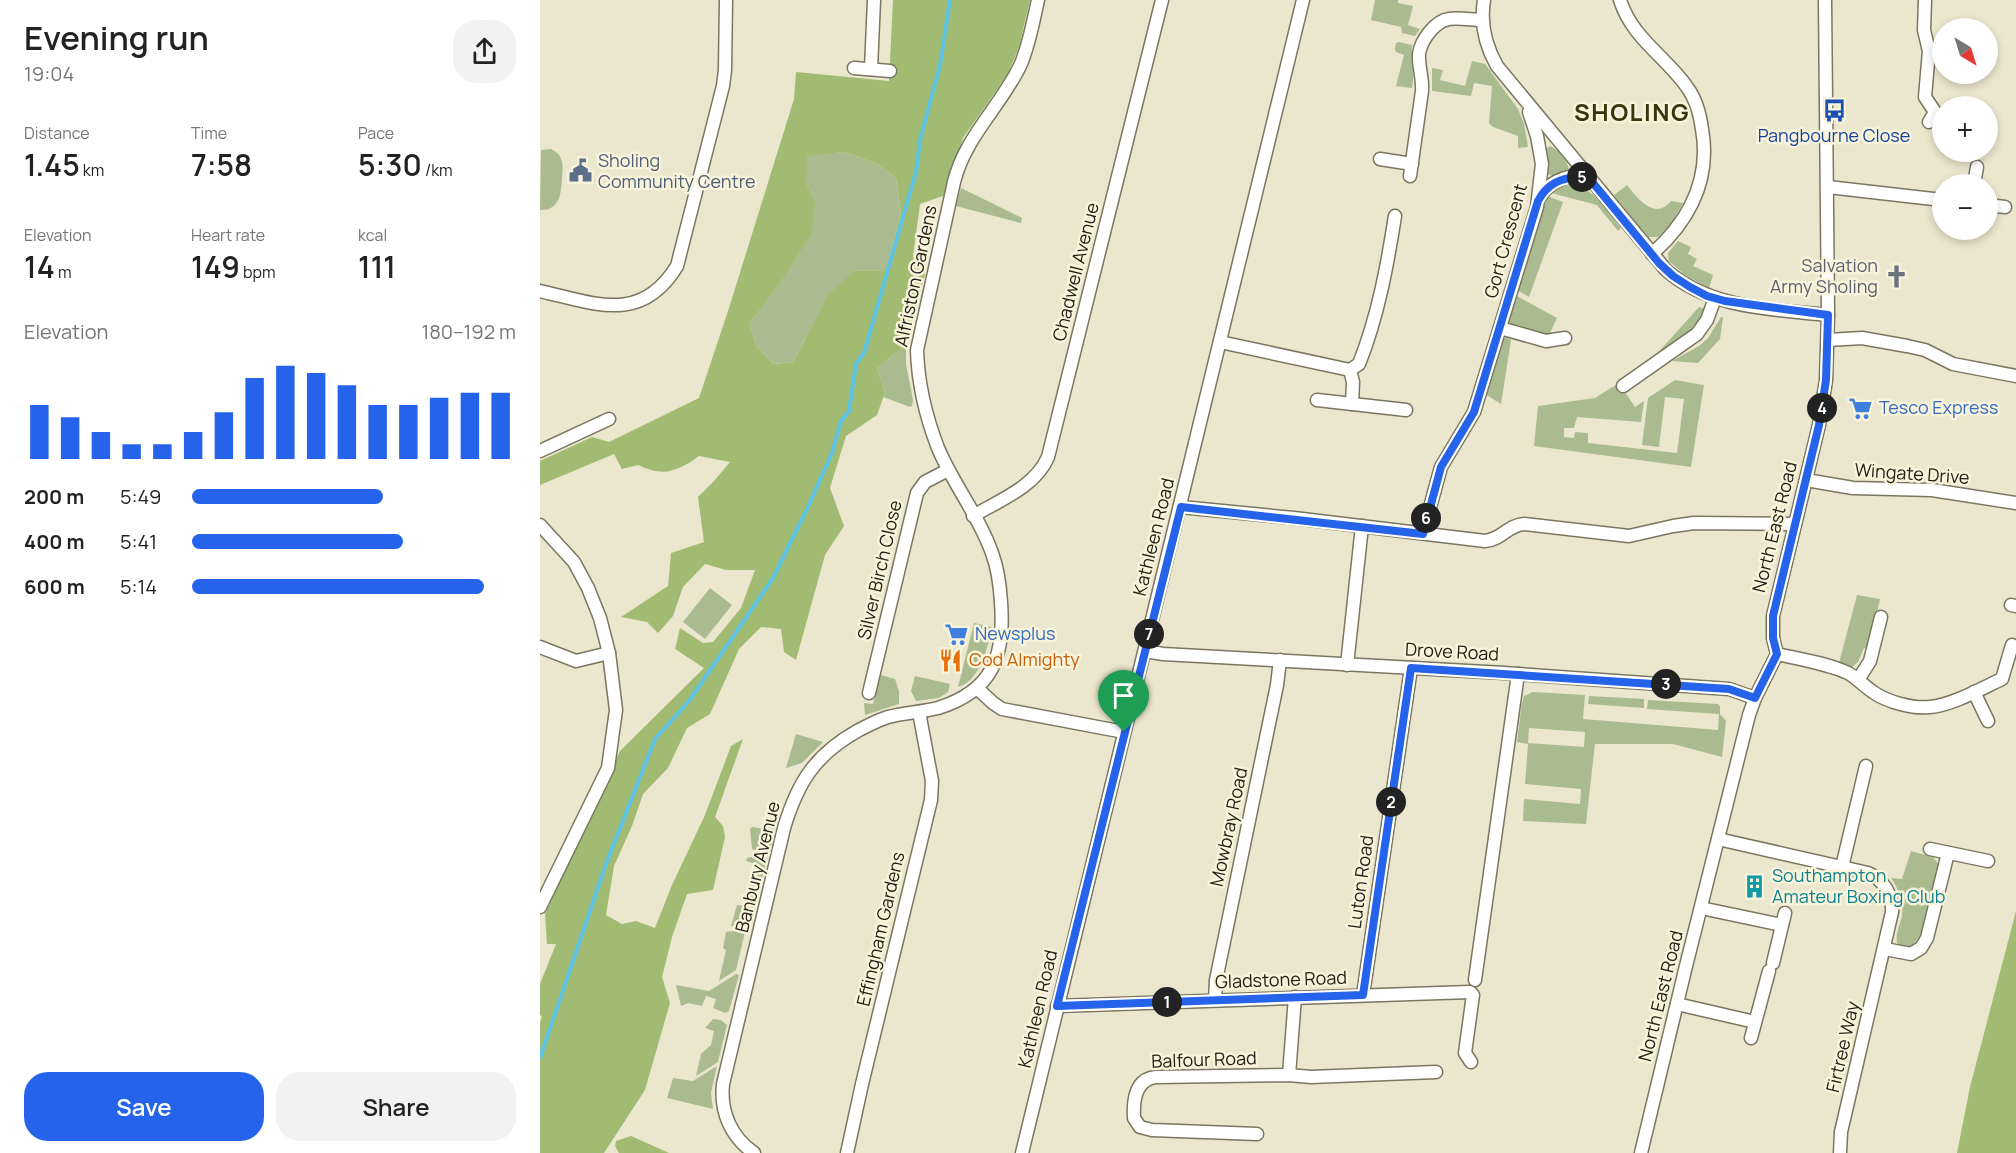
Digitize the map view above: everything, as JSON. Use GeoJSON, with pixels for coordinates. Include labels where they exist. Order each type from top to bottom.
{"type":"FeatureCollection","features":[{"type":"Feature","properties":{"kind":"street"},"geometry":{"type":"LineString","coordinates":[[540,291],[603,306],[621,306],[648,297],[671,277],[678,266],[723,86],[726,0]]}},
{"type":"Feature","properties":{"kind":"street"},"geometry":{"type":"LineString","coordinates":[[871,69],[874,0]]}},
{"type":"Feature","properties":{"kind":"street","name":"Alfriston Gardens"},"geometry":{"type":"LineString","coordinates":[[977,688],[991,670],[1002,640],[1000,585],[995,563],[984,535],[948,470],[926,411],[917,362],[918,338],[961,160],[974,135],[1019,68],[1038,0]]}},
{"type":"Feature","properties":{"kind":"street","name":"Chadwell Avenue"},"geometry":{"type":"LineString","coordinates":[[973,516],[1029,482],[1043,467],[1048,457],[1162,0]]}},
{"type":"Feature","properties":{"kind":"street","name":"Kathleen Road"},"geometry":{"type":"LineString","coordinates":[[1023,1153],[1303,0]]}},
{"type":"Feature","properties":{"kind":"street"},"geometry":{"type":"LineString","coordinates":[[1484,0],[1482,20],[1485,38],[1493,59],[1520,95],[1652,254],[1682,283],[1715,298],[1828,315]]}},
{"type":"Feature","properties":{"kind":"street"},"geometry":{"type":"LineString","coordinates":[[1620,0],[1634,29],[1677,74],[1690,92],[1697,106],[1703,134],[1705,154],[1703,172],[1695,201],[1679,226],[1652,254]]}},
{"type":"Feature","properties":{"kind":"street","name":"North East Road"},"geometry":{"type":"LineString","coordinates":[[1641,1153],[1749,715],[1777,654],[1773,638],[1773,616],[1823,402],[1828,340],[1825,0]]}},
{"type":"Feature","properties":{"kind":"street"},"geometry":{"type":"LineString","coordinates":[[1925,0],[1924,30],[1929,51],[1925,97],[1932,110]]}},
{"type":"Feature","properties":{"kind":"street"},"geometry":{"type":"LineString","coordinates":[[1380,159],[1411,170],[1422,91],[1423,78],[1419,53],[1423,43],[1435,27],[1449,19],[1482,20]]}},
{"type":"Feature","properties":{"kind":"street"},"geometry":{"type":"LineString","coordinates":[[854,68],[890,71]]}},
{"type":"Feature","properties":{"kind":"street","name":"Gort Crescent"},"geometry":{"type":"LineString","coordinates":[[1423,534],[1441,467],[1471,420],[1538,201],[1542,173],[1539,145],[1531,117],[1520,95]]}},
{"type":"Feature","properties":{"kind":"street"},"geometry":{"type":"LineString","coordinates":[[1976,174],[1977,167]]}},
{"type":"Feature","properties":{"kind":"street"},"geometry":{"type":"LineString","coordinates":[[1538,201],[1545,190],[1559,180],[1579,177],[1593,183]]}},
{"type":"Feature","properties":{"kind":"street"},"geometry":{"type":"LineString","coordinates":[[1828,187],[1932,199]]}},
{"type":"Feature","properties":{"kind":"street"},"geometry":{"type":"LineString","coordinates":[[1998,207],[2005,207]]}},
{"type":"Feature","properties":{"kind":"street"},"geometry":{"type":"LineString","coordinates":[[1220,342],[1350,370],[1359,364],[1383,288],[1395,216]]}},
{"type":"Feature","properties":{"kind":"street"},"geometry":{"type":"LineString","coordinates":[[1623,386],[1697,334],[1707,320],[1715,298]]}},
{"type":"Feature","properties":{"kind":"street"},"geometry":{"type":"LineString","coordinates":[[1500,328],[1546,341],[1565,338]]}},
{"type":"Feature","properties":{"kind":"street"},"geometry":{"type":"LineString","coordinates":[[1828,340],[1862,338],[1907,346],[1925,350],[1959,366],[2016,376]]}},
{"type":"Feature","properties":{"kind":"street"},"geometry":{"type":"LineString","coordinates":[[1350,370],[1353,382],[1352,404]]}},
{"type":"Feature","properties":{"kind":"street"},"geometry":{"type":"LineString","coordinates":[[1317,400],[1406,410]]}},
{"type":"Feature","properties":{"kind":"street"},"geometry":{"type":"LineString","coordinates":[[540,452],[609,419]]}},
{"type":"Feature","properties":{"kind":"street","name":"Silver Birch Close"},"geometry":{"type":"LineString","coordinates":[[869,693],[917,492],[925,483],[948,470]]}},
{"type":"Feature","properties":{"kind":"street","name":"Wingate Drive"},"geometry":{"type":"LineString","coordinates":[[1806,480],[1865,489],[1934,490],[2016,503]]}},
{"type":"Feature","properties":{"kind":"street"},"geometry":{"type":"LineString","coordinates":[[1181,507],[1485,541],[1494,540],[1512,526],[1524,524],[1629,536],[1686,524],[1777,522],[1795,524]]}},
{"type":"Feature","properties":{"kind":"street"},"geometry":{"type":"LineString","coordinates":[[540,525],[574,562],[583,576],[600,618],[609,653],[616,710],[608,768],[540,907]]}},
{"type":"Feature","properties":{"kind":"street"},"geometry":{"type":"LineString","coordinates":[[1347,665],[1362,526]]}},
{"type":"Feature","properties":{"kind":"street"},"geometry":{"type":"LineString","coordinates":[[1858,680],[1870,661],[1881,617]]}},
{"type":"Feature","properties":{"kind":"street"},"geometry":{"type":"LineString","coordinates":[[1777,654],[1835,668],[1858,680],[1882,697],[1922,707],[1943,705],[2002,679],[2012,645]]}},
{"type":"Feature","properties":{"kind":"street"},"geometry":{"type":"LineString","coordinates":[[540,648],[576,661],[609,653]]}},
{"type":"Feature","properties":{"kind":"street","name":"Drove Road"},"geometry":{"type":"LineString","coordinates":[[1145,651],[1163,654],[1733,689],[1755,698]]}},
{"type":"Feature","properties":{"kind":"street","name":"Mowbray Road"},"geometry":{"type":"LineString","coordinates":[[1215,1000],[1216,980],[1277,685],[1280,660]]}},
{"type":"Feature","properties":{"kind":"street","name":"Luton Road"},"geometry":{"type":"LineString","coordinates":[[1363,995],[1411,668]]}},
{"type":"Feature","properties":{"kind":"street"},"geometry":{"type":"LineString","coordinates":[[1475,980],[1518,674]]}},
{"type":"Feature","properties":{"kind":"street"},"geometry":{"type":"LineString","coordinates":[[977,688],[993,704],[1002,709],[1124,732]]}},
{"type":"Feature","properties":{"kind":"street","name":"Banbury Avenue"},"geometry":{"type":"LineString","coordinates":[[754,1153],[740,1142],[730,1125],[723,1108],[722,1093],[784,828],[802,782],[814,765],[842,740],[880,720],[919,712],[954,701],[977,688]]}},
{"type":"Feature","properties":{"kind":"street"},"geometry":{"type":"LineString","coordinates":[[1974,692],[1988,721]]}},
{"type":"Feature","properties":{"kind":"street","name":"Effingham Gardens"},"geometry":{"type":"LineString","coordinates":[[847,1153],[931,800],[932,781],[919,712]]}},
{"type":"Feature","properties":{"kind":"street"},"geometry":{"type":"LineString","coordinates":[[1842,867],[1866,766]]}},
{"type":"Feature","properties":{"kind":"street","name":"Firtree Way"},"geometry":{"type":"LineString","coordinates":[[1718,840],[1874,875],[1890,894],[1892,912],[1885,949],[1841,1132],[1840,1153]]}},
{"type":"Feature","properties":{"kind":"street"},"geometry":{"type":"LineString","coordinates":[[1930,849],[1989,861]]}},
{"type":"Feature","properties":{"kind":"street"},"geometry":{"type":"LineString","coordinates":[[1885,949],[1911,954],[1924,945],[1948,853]]}},
{"type":"Feature","properties":{"kind":"street"},"geometry":{"type":"LineString","coordinates":[[1701,908],[1783,919],[1751,1038]]}},
{"type":"Feature","properties":{"kind":"street","name":"Gladstone Road"},"geometry":{"type":"LineString","coordinates":[[1057,1006],[1470,992],[1473,995],[1465,1053],[1471,1062]]}},
{"type":"Feature","properties":{"kind":"street"},"geometry":{"type":"LineString","coordinates":[[1289,1075],[1295,998]]}},
{"type":"Feature","properties":{"kind":"street"},"geometry":{"type":"LineString","coordinates":[[1677,1004],[1755,1022]]}},
{"type":"Feature","properties":{"kind":"street","name":"Balfour Road"},"geometry":{"type":"LineString","coordinates":[[1257,1134],[1152,1130],[1140,1127],[1134,1118],[1137,1089],[1144,1080],[1149,1078],[1289,1075],[1311,1077],[1436,1072]]}},
{"type":"Feature","properties":{"kind":"green space"},"geometry":{"type":"Polygon","coordinates":[[[893,0],[1030,0],[1019,47],[1008,74],[963,138],[946,195],[920,204],[913,256],[925,274],[906,345],[877,368],[885,392],[877,415],[846,436],[830,488],[844,526],[825,555],[796,660],[784,652],[781,629],[761,627],[739,649],[710,714],[687,728],[668,768],[643,794],[614,866],[606,915],[622,924],[636,921],[655,928],[672,885],[705,815],[731,746],[743,739],[715,817],[723,826],[725,837],[713,890],[687,894],[672,937],[662,977],[670,1003],[645,1090],[604,1153],[540,1153],[540,1023],[542,1016],[540,1015],[540,984],[556,944],[547,944],[545,914],[620,751],[704,668],[675,649],[680,628],[703,643],[713,642],[741,608],[755,570],[726,570],[705,564],[683,587],[673,616],[658,633],[647,622],[621,617],[668,586],[671,553],[704,542],[698,497],[730,462],[699,456],[684,466],[662,472],[638,465],[622,469],[614,454],[540,485],[540,461],[592,437],[609,442],[699,398],[794,99],[796,72],[889,81],[893,0]],[[844,152],[807,156],[806,182],[815,201],[811,235],[777,287],[749,324],[757,347],[774,364],[793,362],[829,294],[854,271],[886,270],[901,214],[896,178],[878,164],[844,152]]]}},
{"type":"Feature","properties":{"kind":"green space"},"geometry":{"type":"Polygon","coordinates":[[[1375,0],[1398,0],[1398,3],[1413,6],[1408,25],[1420,29],[1415,36],[1402,33],[1401,27],[1371,20],[1375,0]]]}},
{"type":"Feature","properties":{"kind":"green space"},"geometry":{"type":"Polygon","coordinates":[[[1396,43],[1412,45],[1412,88],[1396,86],[1404,55],[1396,52],[1396,43]]]}},
{"type":"Feature","properties":{"kind":"green space"},"geometry":{"type":"Polygon","coordinates":[[[1472,61],[1485,64],[1518,109],[1524,124],[1528,147],[1518,148],[1518,136],[1493,127],[1489,123],[1492,86],[1474,83],[1471,96],[1432,91],[1432,68],[1443,70],[1440,80],[1465,86],[1472,61]]]}},
{"type":"Feature","properties":{"kind":"green space"},"geometry":{"type":"Polygon","coordinates":[[[1550,146],[1563,156],[1569,171],[1558,176],[1548,174],[1545,150],[1550,146]]]}},
{"type":"Feature","properties":{"kind":"green space"},"geometry":{"type":"Polygon","coordinates":[[[551,149],[562,161],[561,190],[552,208],[540,210],[541,150],[551,149]]]}},
{"type":"Feature","properties":{"kind":"green space"},"geometry":{"type":"Polygon","coordinates":[[[844,152],[878,164],[896,178],[901,214],[886,270],[854,271],[805,339],[793,362],[774,364],[757,347],[749,324],[777,286],[815,201],[806,182],[806,155],[844,152]]]}},
{"type":"Feature","properties":{"kind":"green space"},"geometry":{"type":"Polygon","coordinates":[[[1572,185],[1594,195],[1621,228],[1618,231],[1597,205],[1551,193],[1558,187],[1572,185]]]}},
{"type":"Feature","properties":{"kind":"green space"},"geometry":{"type":"Polygon","coordinates":[[[1627,185],[1641,201],[1653,208],[1665,207],[1671,201],[1683,203],[1669,227],[1658,237],[1648,237],[1614,195],[1627,185]]]}},
{"type":"Feature","properties":{"kind":"green space"},"geometry":{"type":"Polygon","coordinates":[[[961,188],[1022,218],[1021,223],[956,206],[961,188]]]}},
{"type":"Feature","properties":{"kind":"green space"},"geometry":{"type":"Polygon","coordinates":[[[1547,196],[1563,202],[1529,297],[1517,290],[1547,196]]]}},
{"type":"Feature","properties":{"kind":"green space"},"geometry":{"type":"Polygon","coordinates":[[[1678,241],[1691,247],[1688,254],[1697,259],[1693,266],[1713,275],[1709,288],[1685,275],[1669,261],[1668,253],[1678,241]]]}},
{"type":"Feature","properties":{"kind":"green space"},"geometry":{"type":"Polygon","coordinates":[[[1515,295],[1557,318],[1549,335],[1509,325],[1515,295]]]}},
{"type":"Feature","properties":{"kind":"green space"},"geometry":{"type":"Polygon","coordinates":[[[1699,307],[1705,309],[1696,325],[1684,337],[1654,357],[1699,307]]]}},
{"type":"Feature","properties":{"kind":"green space"},"geometry":{"type":"Polygon","coordinates":[[[1723,317],[1720,339],[1698,363],[1672,361],[1699,346],[1708,338],[1723,317]]]}},
{"type":"Feature","properties":{"kind":"green space"},"geometry":{"type":"Polygon","coordinates":[[[1505,338],[1511,340],[1501,404],[1485,394],[1501,342],[1505,338]]]}},
{"type":"Feature","properties":{"kind":"green space"},"geometry":{"type":"Polygon","coordinates":[[[906,345],[906,364],[913,400],[910,407],[883,397],[885,392],[877,368],[906,345]]]}},
{"type":"Feature","properties":{"kind":"green space"},"geometry":{"type":"Polygon","coordinates":[[[1675,380],[1704,385],[1691,467],[1534,446],[1538,406],[1595,398],[1619,383],[1635,407],[1644,401],[1641,422],[1577,417],[1574,428],[1564,428],[1564,437],[1574,438],[1575,432],[1588,433],[1588,443],[1677,453],[1684,399],[1665,397],[1659,447],[1642,445],[1648,398],[1675,380]]]}},
{"type":"Feature","properties":{"kind":"green space"},"geometry":{"type":"Polygon","coordinates":[[[710,588],[732,605],[705,639],[683,622],[710,588]]]}},
{"type":"Feature","properties":{"kind":"green space"},"geometry":{"type":"Polygon","coordinates":[[[1857,595],[1880,599],[1868,649],[1864,648],[1858,662],[1852,667],[1839,663],[1857,595]]]}},
{"type":"Feature","properties":{"kind":"green space"},"geometry":{"type":"Polygon","coordinates":[[[974,623],[992,627],[988,644],[977,671],[966,684],[958,687],[974,623]]]}},
{"type":"Feature","properties":{"kind":"green space"},"geometry":{"type":"Polygon","coordinates":[[[881,675],[895,679],[899,691],[899,704],[865,715],[864,703],[873,704],[881,675]]]}},
{"type":"Feature","properties":{"kind":"green space"},"geometry":{"type":"Polygon","coordinates":[[[915,676],[950,684],[948,692],[939,698],[916,701],[911,691],[915,676]]]}},
{"type":"Feature","properties":{"kind":"green space"},"geometry":{"type":"Polygon","coordinates":[[[1533,692],[1585,695],[1583,719],[1718,730],[1719,714],[1647,709],[1648,700],[1718,704],[1720,714],[1726,721],[1722,757],[1673,744],[1595,744],[1586,824],[1523,821],[1524,799],[1580,804],[1581,789],[1525,784],[1528,744],[1517,742],[1524,696],[1533,692]],[[1529,728],[1528,743],[1584,747],[1585,732],[1529,728]]]}},
{"type":"Feature","properties":{"kind":"green space"},"geometry":{"type":"Polygon","coordinates":[[[1589,696],[1644,699],[1644,708],[1588,704],[1589,696]]]}},
{"type":"Feature","properties":{"kind":"green space"},"geometry":{"type":"Polygon","coordinates":[[[796,734],[823,742],[802,763],[786,768],[796,734]]]}},
{"type":"Feature","properties":{"kind":"green space"},"geometry":{"type":"Polygon","coordinates":[[[776,823],[770,851],[767,853],[752,849],[750,829],[752,827],[766,829],[776,823]]]}},
{"type":"Feature","properties":{"kind":"green space"},"geometry":{"type":"Polygon","coordinates":[[[1911,851],[1933,857],[1940,866],[1925,924],[1920,935],[1907,949],[1898,945],[1897,942],[1902,916],[1902,901],[1891,878],[1902,879],[1911,851]]]}},
{"type":"Feature","properties":{"kind":"green space"},"geometry":{"type":"Polygon","coordinates":[[[751,857],[766,863],[753,913],[735,926],[731,926],[737,905],[745,906],[755,864],[746,861],[751,857]]]}},
{"type":"Feature","properties":{"kind":"green space"},"geometry":{"type":"Polygon","coordinates":[[[2016,911],[2016,1153],[1957,1153],[1970,1087],[2016,911]]]}},
{"type":"Feature","properties":{"kind":"green space"},"geometry":{"type":"Polygon","coordinates":[[[752,917],[751,923],[746,928],[736,970],[719,981],[726,950],[723,948],[726,932],[734,931],[752,917]]]}},
{"type":"Feature","properties":{"kind":"green space"},"geometry":{"type":"Polygon","coordinates":[[[736,974],[739,975],[729,1011],[725,1013],[713,1008],[716,999],[706,996],[702,1006],[688,1003],[681,1006],[676,985],[709,991],[736,974]]]}},
{"type":"Feature","properties":{"kind":"green space"},"geometry":{"type":"Polygon","coordinates":[[[713,1019],[721,1020],[727,1025],[718,1062],[696,1076],[701,1054],[711,1045],[714,1031],[705,1028],[713,1019]]]}},
{"type":"Feature","properties":{"kind":"green space"},"geometry":{"type":"Polygon","coordinates":[[[717,1066],[711,1093],[713,1109],[667,1098],[673,1078],[693,1081],[717,1066]]]}},
{"type":"Feature","properties":{"kind":"green space"},"geometry":{"type":"Polygon","coordinates":[[[631,1136],[669,1153],[619,1153],[615,1146],[616,1141],[631,1136]]]}},
{"type":"Feature","properties":{"kind":"waterway"},"geometry":{"type":"LineString","coordinates":[[540,1058],[606,864],[655,739],[689,701],[773,578],[832,453],[841,421],[849,411],[856,364],[864,353],[916,172],[920,140],[940,65],[950,0]]}},
{"type":"Feature","properties":{"kind":"place","name":"Pangbourne Close"},"geometry":{"type":"Point","coordinates":[1834,110]}},
{"type":"Feature","properties":{"kind":"place","name":"Sholing Community Centre"},"geometry":{"type":"Point","coordinates":[580,171]}},
{"type":"Feature","properties":{"kind":"place","name":"Salvation Army Sholing"},"geometry":{"type":"Point","coordinates":[1896,276]}},
{"type":"Feature","properties":{"kind":"place","name":"Tesco Express"},"geometry":{"type":"Point","coordinates":[1861,408]}},
{"type":"Feature","properties":{"kind":"place","name":"Newsplus"},"geometry":{"type":"Point","coordinates":[957,634]}},
{"type":"Feature","properties":{"kind":"place","name":"Cod Almighty"},"geometry":{"type":"Point","coordinates":[951,660]}},
{"type":"Feature","properties":{"kind":"place","name":"Southampton Amateur Boxing Club"},"geometry":{"type":"Point","coordinates":[1754,886]}},
{"type":"Feature","properties":{"kind":"district","name":"SHOLING"},"geometry":{"type":"Point","coordinates":[1632,113]}},
{"type":"Feature","properties":{"kind":"route"},"geometry":{"type":"LineString","coordinates":[[1584,177],[1588,179],[1659,263],[1682,283],[1707,296],[1725,301],[1828,315],[1826,380],[1819,425],[1772,621],[1777,654],[1755,698],[1729,689],[1411,668],[1363,995],[1057,1006],[1124,732],[1181,507],[1423,534],[1441,467],[1474,412],[1538,201],[1553,183],[1566,178],[1584,177]]}}]}
